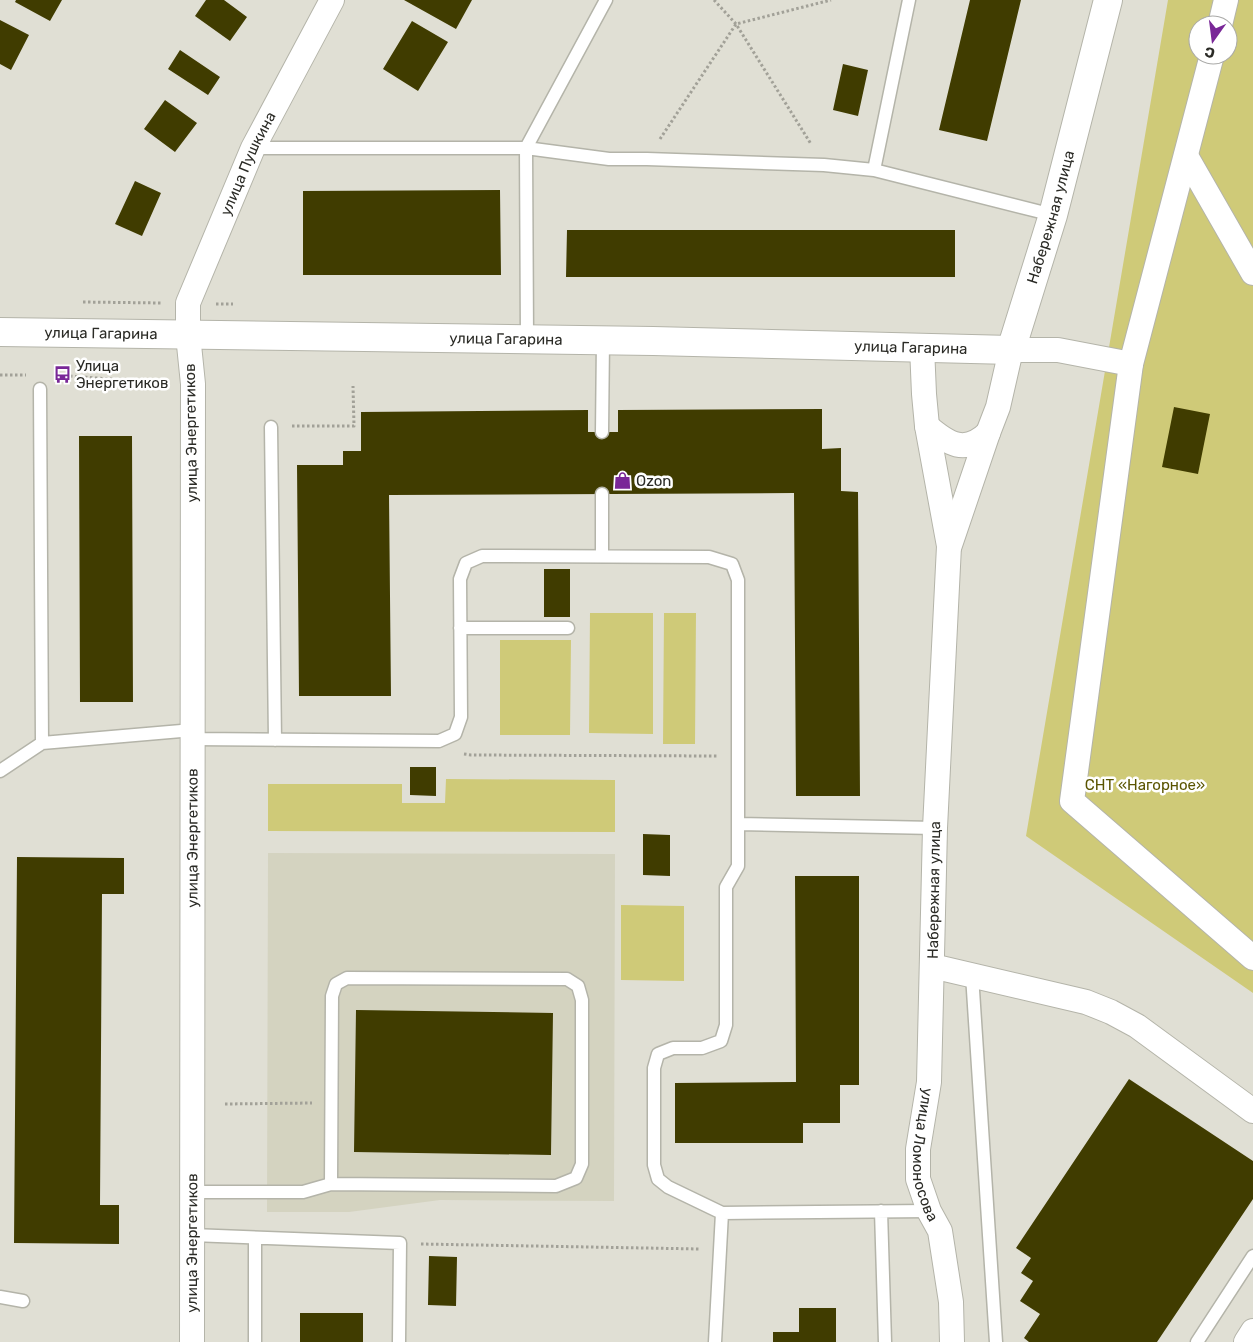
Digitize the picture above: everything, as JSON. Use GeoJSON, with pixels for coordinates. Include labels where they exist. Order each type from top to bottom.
{"type":"FeatureCollection","features":[{"type":"Feature","properties":{"kind":"street","name":"улица Пушкина"},"geometry":{"type":"LineString","coordinates":[[188,335],[188,303],[253,148],[332,0]]}},
{"type":"Feature","properties":{"kind":"street","name":"Набережная улица"},"geometry":{"type":"LineString","coordinates":[[949,546],[998,407],[1011,350],[1053,214],[1108,0]]}},
{"type":"Feature","properties":{"kind":"street"},"geometry":{"type":"LineString","coordinates":[[1222,15],[1226,0]]}},
{"type":"Feature","properties":{"kind":"street"},"geometry":{"type":"LineString","coordinates":[[1209,65],[1131,364],[1072,801],[1253,958]]}},
{"type":"Feature","properties":{"kind":"street"},"geometry":{"type":"LineString","coordinates":[[1186,156],[1253,273]]}},
{"type":"Feature","properties":{"kind":"street","name":"улица Гагарина"},"geometry":{"type":"LineString","coordinates":[[0,332],[603,340],[1011,350]]}},
{"type":"Feature","properties":{"kind":"street","name":"улица Энергетиков"},"geometry":{"type":"LineString","coordinates":[[188,335],[193,384],[192,1342]]}},
{"type":"Feature","properties":{"kind":"street","name":"Набережная улица"},"geometry":{"type":"LineString","coordinates":[[922,347],[927,426],[949,546],[935,828],[932,966],[1086,1002],[1111,1012],[1137,1026],[1253,1111]]}},
{"type":"Feature","properties":{"kind":"street"},"geometry":{"type":"LineString","coordinates":[[1011,350],[1058,350],[1131,364]]}},
{"type":"Feature","properties":{"kind":"street"},"geometry":{"type":"LineString","coordinates":[[927,426],[942,439],[954,444],[968,446],[979,442],[988,433]]}},
{"type":"Feature","properties":{"kind":"street","name":"улица Ломоносова"},"geometry":{"type":"LineString","coordinates":[[932,966],[929,1082],[918,1150],[918,1179],[929,1211],[940,1231],[951,1302],[952,1342]]}},
{"type":"Feature","properties":{"kind":"street"},"geometry":{"type":"LineString","coordinates":[[1246,1342],[1253,1331]]}},
{"type":"Feature","properties":{"kind":"lane"},"geometry":{"type":"LineString","coordinates":[[527,339],[526,148],[606,0]]}},
{"type":"Feature","properties":{"kind":"lane"},"geometry":{"type":"LineString","coordinates":[[874,170],[909,0]]}},
{"type":"Feature","properties":{"kind":"lane"},"geometry":{"type":"LineString","coordinates":[[253,148],[526,148],[609,159],[647,158],[824,165],[874,170],[1053,214]]}},
{"type":"Feature","properties":{"kind":"lane"},"geometry":{"type":"LineString","coordinates":[[602,432],[603,340]]}},
{"type":"Feature","properties":{"kind":"lane"},"geometry":{"type":"LineString","coordinates":[[40,389],[42,744]]}},
{"type":"Feature","properties":{"kind":"lane"},"geometry":{"type":"LineString","coordinates":[[271,427],[275,740]]}},
{"type":"Feature","properties":{"kind":"lane"},"geometry":{"type":"LineString","coordinates":[[602,494],[602,556]]}},
{"type":"Feature","properties":{"kind":"lane"},"geometry":{"type":"LineString","coordinates":[[0,771],[42,744],[192,734],[275,740],[438,741],[455,734],[461,717],[460,579],[466,563],[482,556],[602,556],[709,557],[732,564],[738,580],[738,866],[726,887],[726,1025],[721,1041],[702,1048],[673,1048],[658,1054],[654,1068],[654,1165],[658,1178],[668,1187],[722,1213],[929,1211]]}},
{"type":"Feature","properties":{"kind":"lane"},"geometry":{"type":"LineString","coordinates":[[460,628],[568,628]]}},
{"type":"Feature","properties":{"kind":"lane"},"geometry":{"type":"LineString","coordinates":[[738,824],[935,828]]}},
{"type":"Feature","properties":{"kind":"lane"},"geometry":{"type":"LineString","coordinates":[[972,976],[996,1342]]}},
{"type":"Feature","properties":{"kind":"lane"},"geometry":{"type":"LineString","coordinates":[[192,1192],[303,1192],[331,1184],[556,1186],[576,1178],[582,1164],[582,1000],[578,986],[567,979],[347,978],[336,984],[332,996],[331,1184]]}},
{"type":"Feature","properties":{"kind":"lane"},"geometry":{"type":"LineString","coordinates":[[881,1211],[885,1342]]}},
{"type":"Feature","properties":{"kind":"lane"},"geometry":{"type":"LineString","coordinates":[[715,1342],[722,1213]]}},
{"type":"Feature","properties":{"kind":"lane"},"geometry":{"type":"LineString","coordinates":[[192,1235],[400,1243],[399,1342]]}},
{"type":"Feature","properties":{"kind":"lane"},"geometry":{"type":"LineString","coordinates":[[255,1238],[256,1342]]}},
{"type":"Feature","properties":{"kind":"lane"},"geometry":{"type":"LineString","coordinates":[[1197,1342],[1253,1256]]}},
{"type":"Feature","properties":{"kind":"lane"},"geometry":{"type":"LineString","coordinates":[[0,1297],[22,1301]]}},
{"type":"Feature","properties":{"kind":"path"},"geometry":{"type":"LineString","coordinates":[[714,0],[736,24],[824,165]]}},
{"type":"Feature","properties":{"kind":"path"},"geometry":{"type":"LineString","coordinates":[[647,158],[736,24],[831,0]]}},
{"type":"Feature","properties":{"kind":"path"},"geometry":{"type":"LineString","coordinates":[[79,302],[233,304]]}},
{"type":"Feature","properties":{"kind":"path"},"geometry":{"type":"LineString","coordinates":[[0,375],[27,375]]}},
{"type":"Feature","properties":{"kind":"path"},"geometry":{"type":"LineString","coordinates":[[53,375],[174,383]]}},
{"type":"Feature","properties":{"kind":"path"},"geometry":{"type":"LineString","coordinates":[[271,427],[354,426],[353,386]]}},
{"type":"Feature","properties":{"kind":"path"},"geometry":{"type":"LineString","coordinates":[[455,734],[456,744],[461,753],[471,756],[738,756]]}},
{"type":"Feature","properties":{"kind":"path"},"geometry":{"type":"LineString","coordinates":[[225,1104],[331,1103]]}},
{"type":"Feature","properties":{"kind":"path"},"geometry":{"type":"LineString","coordinates":[[400,1243],[719,1249]]}},
{"type":"Feature","properties":{"kind":"shaded area"},"geometry":{"type":"Polygon","coordinates":[[[268,853],[615,854],[614,1201],[440,1200],[349,1212],[267,1212],[268,853]]]}},
{"type":"Feature","properties":{"kind":"green space","name":"СНТ «Нагорное»"},"geometry":{"type":"Polygon","coordinates":[[[1168,0],[1253,0],[1253,993],[1026,836],[1168,0]]]}},
{"type":"Feature","properties":{"kind":"green space"},"geometry":{"type":"Polygon","coordinates":[[[590,613],[653,613],[653,734],[589,733],[590,613]]]}},
{"type":"Feature","properties":{"kind":"green space"},"geometry":{"type":"Polygon","coordinates":[[[664,613],[696,613],[695,744],[663,744],[664,613]]]}},
{"type":"Feature","properties":{"kind":"green space"},"geometry":{"type":"Polygon","coordinates":[[[500,640],[571,640],[570,735],[500,735],[500,640]]]}},
{"type":"Feature","properties":{"kind":"green space"},"geometry":{"type":"Polygon","coordinates":[[[446,779],[615,780],[615,832],[268,831],[268,784],[402,784],[402,803],[445,803],[446,779]]]}},
{"type":"Feature","properties":{"kind":"green space"},"geometry":{"type":"Polygon","coordinates":[[[621,905],[684,906],[684,981],[621,980],[621,905]]]}},
{"type":"Feature","properties":{"kind":"building"},"geometry":{"type":"Polygon","coordinates":[[[16,0],[62,0],[50,21],[15,2],[16,0]]]}},
{"type":"Feature","properties":{"kind":"building"},"geometry":{"type":"Polygon","coordinates":[[[206,0],[224,0],[247,17],[230,41],[195,16],[206,0]]]}},
{"type":"Feature","properties":{"kind":"building"},"geometry":{"type":"Polygon","coordinates":[[[404,0],[472,0],[456,29],[404,0]]]}},
{"type":"Feature","properties":{"kind":"building"},"geometry":{"type":"Polygon","coordinates":[[[970,0],[1021,0],[987,141],[939,130],[970,0]]]}},
{"type":"Feature","properties":{"kind":"building"},"geometry":{"type":"Polygon","coordinates":[[[0,20],[29,35],[11,70],[0,64],[0,20]]]}},
{"type":"Feature","properties":{"kind":"building"},"geometry":{"type":"Polygon","coordinates":[[[412,21],[448,42],[418,91],[383,69],[412,21]]]}},
{"type":"Feature","properties":{"kind":"building"},"geometry":{"type":"Polygon","coordinates":[[[180,50],[220,77],[208,95],[168,69],[180,50]]]}},
{"type":"Feature","properties":{"kind":"building"},"geometry":{"type":"Polygon","coordinates":[[[843,64],[868,70],[858,116],[833,110],[843,64]]]}},
{"type":"Feature","properties":{"kind":"building"},"geometry":{"type":"Polygon","coordinates":[[[165,100],[197,123],[175,152],[144,129],[165,100]]]}},
{"type":"Feature","properties":{"kind":"building"},"geometry":{"type":"Polygon","coordinates":[[[135,181],[161,193],[142,236],[115,224],[135,181]]]}},
{"type":"Feature","properties":{"kind":"building"},"geometry":{"type":"Polygon","coordinates":[[[500,190],[501,275],[303,275],[303,191],[500,190]]]}},
{"type":"Feature","properties":{"kind":"building"},"geometry":{"type":"Polygon","coordinates":[[[567,230],[955,230],[955,277],[566,277],[567,230]]]}},
{"type":"Feature","properties":{"kind":"building"},"geometry":{"type":"Polygon","coordinates":[[[1174,407],[1210,414],[1198,474],[1162,467],[1174,407]]]}},
{"type":"Feature","properties":{"kind":"building"},"geometry":{"type":"Polygon","coordinates":[[[822,409],[822,449],[841,448],[841,491],[858,492],[860,796],[796,796],[794,493],[389,495],[391,696],[299,696],[297,465],[343,465],[343,451],[361,451],[361,412],[588,410],[588,432],[618,432],[618,410],[822,409]]]}},
{"type":"Feature","properties":{"kind":"building"},"geometry":{"type":"Polygon","coordinates":[[[79,436],[132,436],[133,702],[80,702],[79,436]]]}},
{"type":"Feature","properties":{"kind":"building"},"geometry":{"type":"Polygon","coordinates":[[[544,569],[570,569],[570,617],[544,617],[544,569]]]}},
{"type":"Feature","properties":{"kind":"building"},"geometry":{"type":"Polygon","coordinates":[[[410,767],[436,767],[436,796],[410,795],[410,767]]]}},
{"type":"Feature","properties":{"kind":"building"},"geometry":{"type":"Polygon","coordinates":[[[643,834],[670,835],[670,876],[643,875],[643,834]]]}},
{"type":"Feature","properties":{"kind":"building"},"geometry":{"type":"Polygon","coordinates":[[[17,857],[124,858],[124,894],[102,894],[100,1205],[119,1205],[119,1244],[14,1243],[17,857]]]}},
{"type":"Feature","properties":{"kind":"building"},"geometry":{"type":"Polygon","coordinates":[[[795,876],[859,876],[859,1085],[840,1085],[840,1123],[803,1123],[803,1143],[675,1143],[675,1083],[796,1082],[795,876]]]}},
{"type":"Feature","properties":{"kind":"building"},"geometry":{"type":"Polygon","coordinates":[[[356,1010],[553,1013],[551,1155],[354,1152],[356,1010]]]}},
{"type":"Feature","properties":{"kind":"building"},"geometry":{"type":"Polygon","coordinates":[[[1129,1079],[1253,1161],[1253,1199],[1157,1342],[1029,1342],[1024,1338],[1040,1314],[1020,1301],[1033,1281],[1021,1273],[1031,1258],[1016,1248],[1129,1079]]]}},
{"type":"Feature","properties":{"kind":"building"},"geometry":{"type":"Polygon","coordinates":[[[429,1256],[457,1257],[456,1306],[428,1305],[429,1256]]]}},
{"type":"Feature","properties":{"kind":"building"},"geometry":{"type":"Polygon","coordinates":[[[799,1308],[836,1308],[836,1342],[773,1342],[773,1332],[799,1332],[799,1308]]]}},
{"type":"Feature","properties":{"kind":"building"},"geometry":{"type":"Polygon","coordinates":[[[300,1313],[363,1313],[363,1342],[300,1342],[300,1313]]]}},
{"type":"Feature","properties":{"kind":"place","name":"Улица Энергетиков"},"geometry":{"type":"Point","coordinates":[62,375]}},
{"type":"Feature","properties":{"kind":"place","name":"Ozon"},"geometry":{"type":"Point","coordinates":[622,481]}}]}
